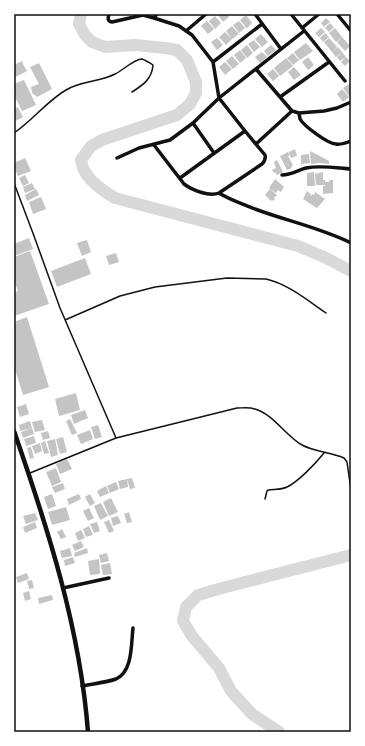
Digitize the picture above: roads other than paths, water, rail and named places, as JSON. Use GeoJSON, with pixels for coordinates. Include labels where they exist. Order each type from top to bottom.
{"type":"FeatureCollection","features":[{"type":"Feature","properties":{"kind":"street"},"geometry":{"type":"LineString","coordinates":[[109,14],[108,19],[112,22],[143,15],[179,26],[192,35],[213,62],[219,98],[266,157],[264,162],[219,193],[212,195],[190,188],[184,184],[154,145]]}},
{"type":"Feature","properties":{"kind":"street"},"geometry":{"type":"LineString","coordinates":[[154,18],[157,14]]}},
{"type":"Feature","properties":{"kind":"street"},"geometry":{"type":"LineString","coordinates":[[186,31],[206,14]]}},
{"type":"Feature","properties":{"kind":"street"},"geometry":{"type":"LineString","coordinates":[[254,14],[281,49]]}},
{"type":"Feature","properties":{"kind":"street"},"geometry":{"type":"LineString","coordinates":[[290,14],[344,81]]}},
{"type":"Feature","properties":{"kind":"street"},"geometry":{"type":"LineString","coordinates":[[117,158],[139,148],[170,140],[193,124],[219,98],[281,49],[319,14]]}},
{"type":"Feature","properties":{"kind":"street"},"geometry":{"type":"LineString","coordinates":[[337,14],[351,31]]}},
{"type":"Feature","properties":{"kind":"street"},"geometry":{"type":"LineString","coordinates":[[213,62],[262,24]]}},
{"type":"Feature","properties":{"kind":"street"},"geometry":{"type":"LineString","coordinates":[[280,97],[329,62]]}},
{"type":"Feature","properties":{"kind":"street"},"geometry":{"type":"LineString","coordinates":[[256,69],[292,110],[299,113],[312,113],[337,108],[351,102]]}},
{"type":"Feature","properties":{"kind":"street"},"geometry":{"type":"LineString","coordinates":[[256,144],[292,110]]}},
{"type":"Feature","properties":{"kind":"street"},"geometry":{"type":"LineString","coordinates":[[299,113],[300,119],[312,131],[328,142],[344,144],[351,141]]}},
{"type":"Feature","properties":{"kind":"street"},"geometry":{"type":"LineString","coordinates":[[193,124],[214,153]]}},
{"type":"Feature","properties":{"kind":"street"},"geometry":{"type":"LineString","coordinates":[[180,178],[245,131]]}},
{"type":"Feature","properties":{"kind":"street"},"geometry":{"type":"LineString","coordinates":[[282,175],[306,168],[322,166],[351,169]]}},
{"type":"Feature","properties":{"kind":"street"},"geometry":{"type":"LineString","coordinates":[[219,193],[233,201],[276,217],[338,236],[351,243]]}},
{"type":"Feature","properties":{"kind":"street"},"geometry":{"type":"LineString","coordinates":[[14,431],[29,473],[63,588],[74,633],[88,732]]}},
{"type":"Feature","properties":{"kind":"street"},"geometry":{"type":"LineString","coordinates":[[63,588],[109,578]]}},
{"type":"Feature","properties":{"kind":"street"},"geometry":{"type":"LineString","coordinates":[[82,686],[115,679],[121,675],[127,668],[133,628]]}},
{"type":"Feature","properties":{"kind":"lane"},"geometry":{"type":"LineString","coordinates":[[14,133],[54,98],[66,90],[75,85],[100,80],[114,75],[135,61],[142,59],[152,65],[151,74],[142,86],[132,92]]}},
{"type":"Feature","properties":{"kind":"lane"},"geometry":{"type":"LineString","coordinates":[[14,183],[60,308],[116,438]]}},
{"type":"Feature","properties":{"kind":"lane"},"geometry":{"type":"LineString","coordinates":[[65,320],[120,296],[155,288],[227,278],[271,280],[292,290],[326,313]]}},
{"type":"Feature","properties":{"kind":"lane"},"geometry":{"type":"LineString","coordinates":[[29,473],[116,438],[237,408],[249,408],[257,409],[265,414],[302,445],[324,453],[342,457],[347,462],[351,490]]}},
{"type":"Feature","properties":{"kind":"lane"},"geometry":{"type":"LineString","coordinates":[[265,499],[266,491],[283,488],[290,485],[312,467],[324,453]]}},
{"type":"Feature","properties":{"kind":"waterway"},"geometry":{"type":"LineString","coordinates":[[81,14],[79,24],[85,35],[92,42],[105,47],[135,45],[177,50],[187,60],[196,82],[196,93],[190,104],[177,115],[102,140],[91,146],[81,160],[83,169],[93,182],[115,198],[298,246],[351,271]]}},
{"type":"Feature","properties":{"kind":"waterway"},"geometry":{"type":"LineString","coordinates":[[279,732],[252,714],[231,691],[219,668],[192,636],[183,621],[186,607],[198,595],[351,555]]}}]}
